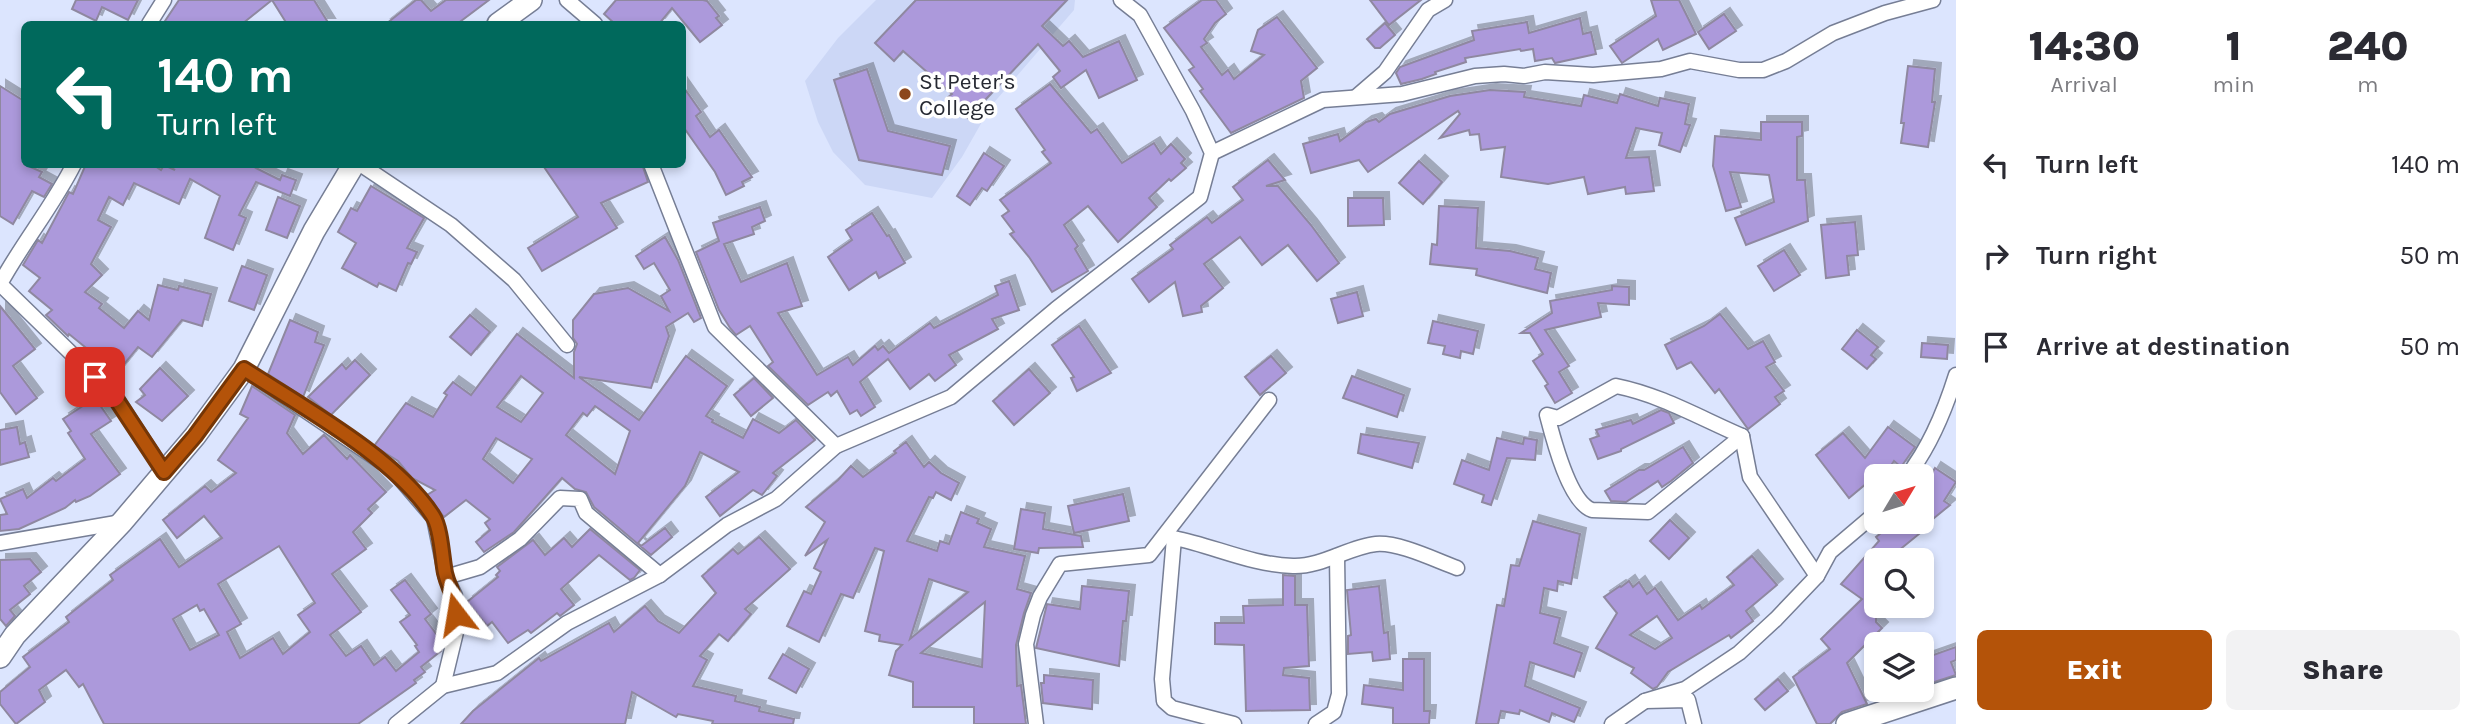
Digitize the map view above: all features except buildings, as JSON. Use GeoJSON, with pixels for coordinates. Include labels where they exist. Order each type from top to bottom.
{"type":"FeatureCollection","features":[{"type":"Feature","properties":{"kind":"main road"},"geometry":{"type":"LineString","coordinates":[[502,21],[531,0]]}},
{"type":"Feature","properties":{"kind":"main road"},"geometry":{"type":"LineString","coordinates":[[0,657],[15,635],[122,522],[195,436],[244,369],[314,231],[352,168]]}},
{"type":"Feature","properties":{"kind":"main road"},"geometry":{"type":"LineString","coordinates":[[1847,724],[1956,688]]}},
{"type":"Feature","properties":{"kind":"street"},"geometry":{"type":"LineString","coordinates":[[151,21],[163,0]]}},
{"type":"Feature","properties":{"kind":"street"},"geometry":{"type":"LineString","coordinates":[[567,0],[592,21]]}},
{"type":"Feature","properties":{"kind":"street"},"geometry":{"type":"LineString","coordinates":[[396,724],[443,686],[497,673],[567,623],[660,575],[727,525],[776,499],[836,446],[951,397],[1056,309],[1200,197],[1212,153],[1193,111],[1140,15],[1121,0]]}},
{"type":"Feature","properties":{"kind":"street"},"geometry":{"type":"LineString","coordinates":[[1356,97],[1385,72],[1429,10],[1445,0]]}},
{"type":"Feature","properties":{"kind":"street"},"geometry":{"type":"LineString","coordinates":[[1212,153],[1322,100],[1402,94],[1475,76],[1524,76],[1545,72],[1593,75],[1661,69],[1690,61],[1739,70],[1763,70],[1786,61],[1833,33],[1885,13],[1933,0]]}},
{"type":"Feature","properties":{"kind":"street"},"geometry":{"type":"LineString","coordinates":[[72,168],[38,224],[17,252],[0,284],[114,396],[164,472]]}},
{"type":"Feature","properties":{"kind":"street"},"geometry":{"type":"LineString","coordinates":[[366,168],[451,225],[504,271],[567,345]]}},
{"type":"Feature","properties":{"kind":"street"},"geometry":{"type":"LineString","coordinates":[[653,168],[715,327],[836,446]]}},
{"type":"Feature","properties":{"kind":"street"},"geometry":{"type":"LineString","coordinates":[[244,369],[392,469],[434,518],[446,577],[455,596],[456,632],[443,686]]}},
{"type":"Feature","properties":{"kind":"street"},"geometry":{"type":"LineString","coordinates":[[1916,464],[1922,457],[1956,375]]}},
{"type":"Feature","properties":{"kind":"street"},"geometry":{"type":"LineString","coordinates":[[1616,386],[1636,390],[1681,407],[1742,436],[1648,512],[1592,510],[1579,501],[1556,448],[1547,415],[1558,418],[1616,386]]}},
{"type":"Feature","properties":{"kind":"street"},"geometry":{"type":"LineString","coordinates":[[1149,555],[1269,400]]}},
{"type":"Feature","properties":{"kind":"street"},"geometry":{"type":"LineString","coordinates":[[1742,436],[1750,477],[1817,576]]}},
{"type":"Feature","properties":{"kind":"street"},"geometry":{"type":"LineString","coordinates":[[446,577],[480,566],[520,538],[560,498],[580,499],[586,513],[660,575]]}},
{"type":"Feature","properties":{"kind":"street"},"geometry":{"type":"LineString","coordinates":[[0,543],[122,522]]}},
{"type":"Feature","properties":{"kind":"street"},"geometry":{"type":"LineString","coordinates":[[1612,724],[1645,701],[1685,689],[1739,653],[1817,576],[1830,552],[1864,523]]}},
{"type":"Feature","properties":{"kind":"street"},"geometry":{"type":"LineString","coordinates":[[1174,538],[1166,611],[1162,679],[1164,701],[1172,708],[1234,724]]}},
{"type":"Feature","properties":{"kind":"street"},"geometry":{"type":"LineString","coordinates":[[1036,724],[1026,644],[1040,597],[1060,564],[1149,555],[1174,538],[1248,559],[1293,566],[1307,565],[1367,546],[1390,545],[1457,568]]}},
{"type":"Feature","properties":{"kind":"street"},"geometry":{"type":"LineString","coordinates":[[1316,724],[1334,712],[1339,694],[1337,555]]}},
{"type":"Feature","properties":{"kind":"street"},"geometry":{"type":"LineString","coordinates":[[1645,701],[1688,700],[1694,724]]}},
{"type":"Feature","properties":{"kind":"shaded area","name":"St Peter's College"},"geometry":{"type":"Polygon","coordinates":[[[876,0],[1075,0],[1074,10],[991,106],[962,157],[932,198],[865,185],[833,152],[818,122],[805,81],[838,38],[876,0]]]}},
{"type":"Feature","properties":{"kind":"place","name":"St Peter's College"},"geometry":{"type":"Point","coordinates":[905,94]}},
{"type":"Feature","properties":{"kind":"route"},"geometry":{"type":"LineString","coordinates":[[95,377],[114,396],[164,472],[195,436],[244,369],[354,441],[392,469],[434,518],[446,577],[455,596],[456,614]]}}]}
